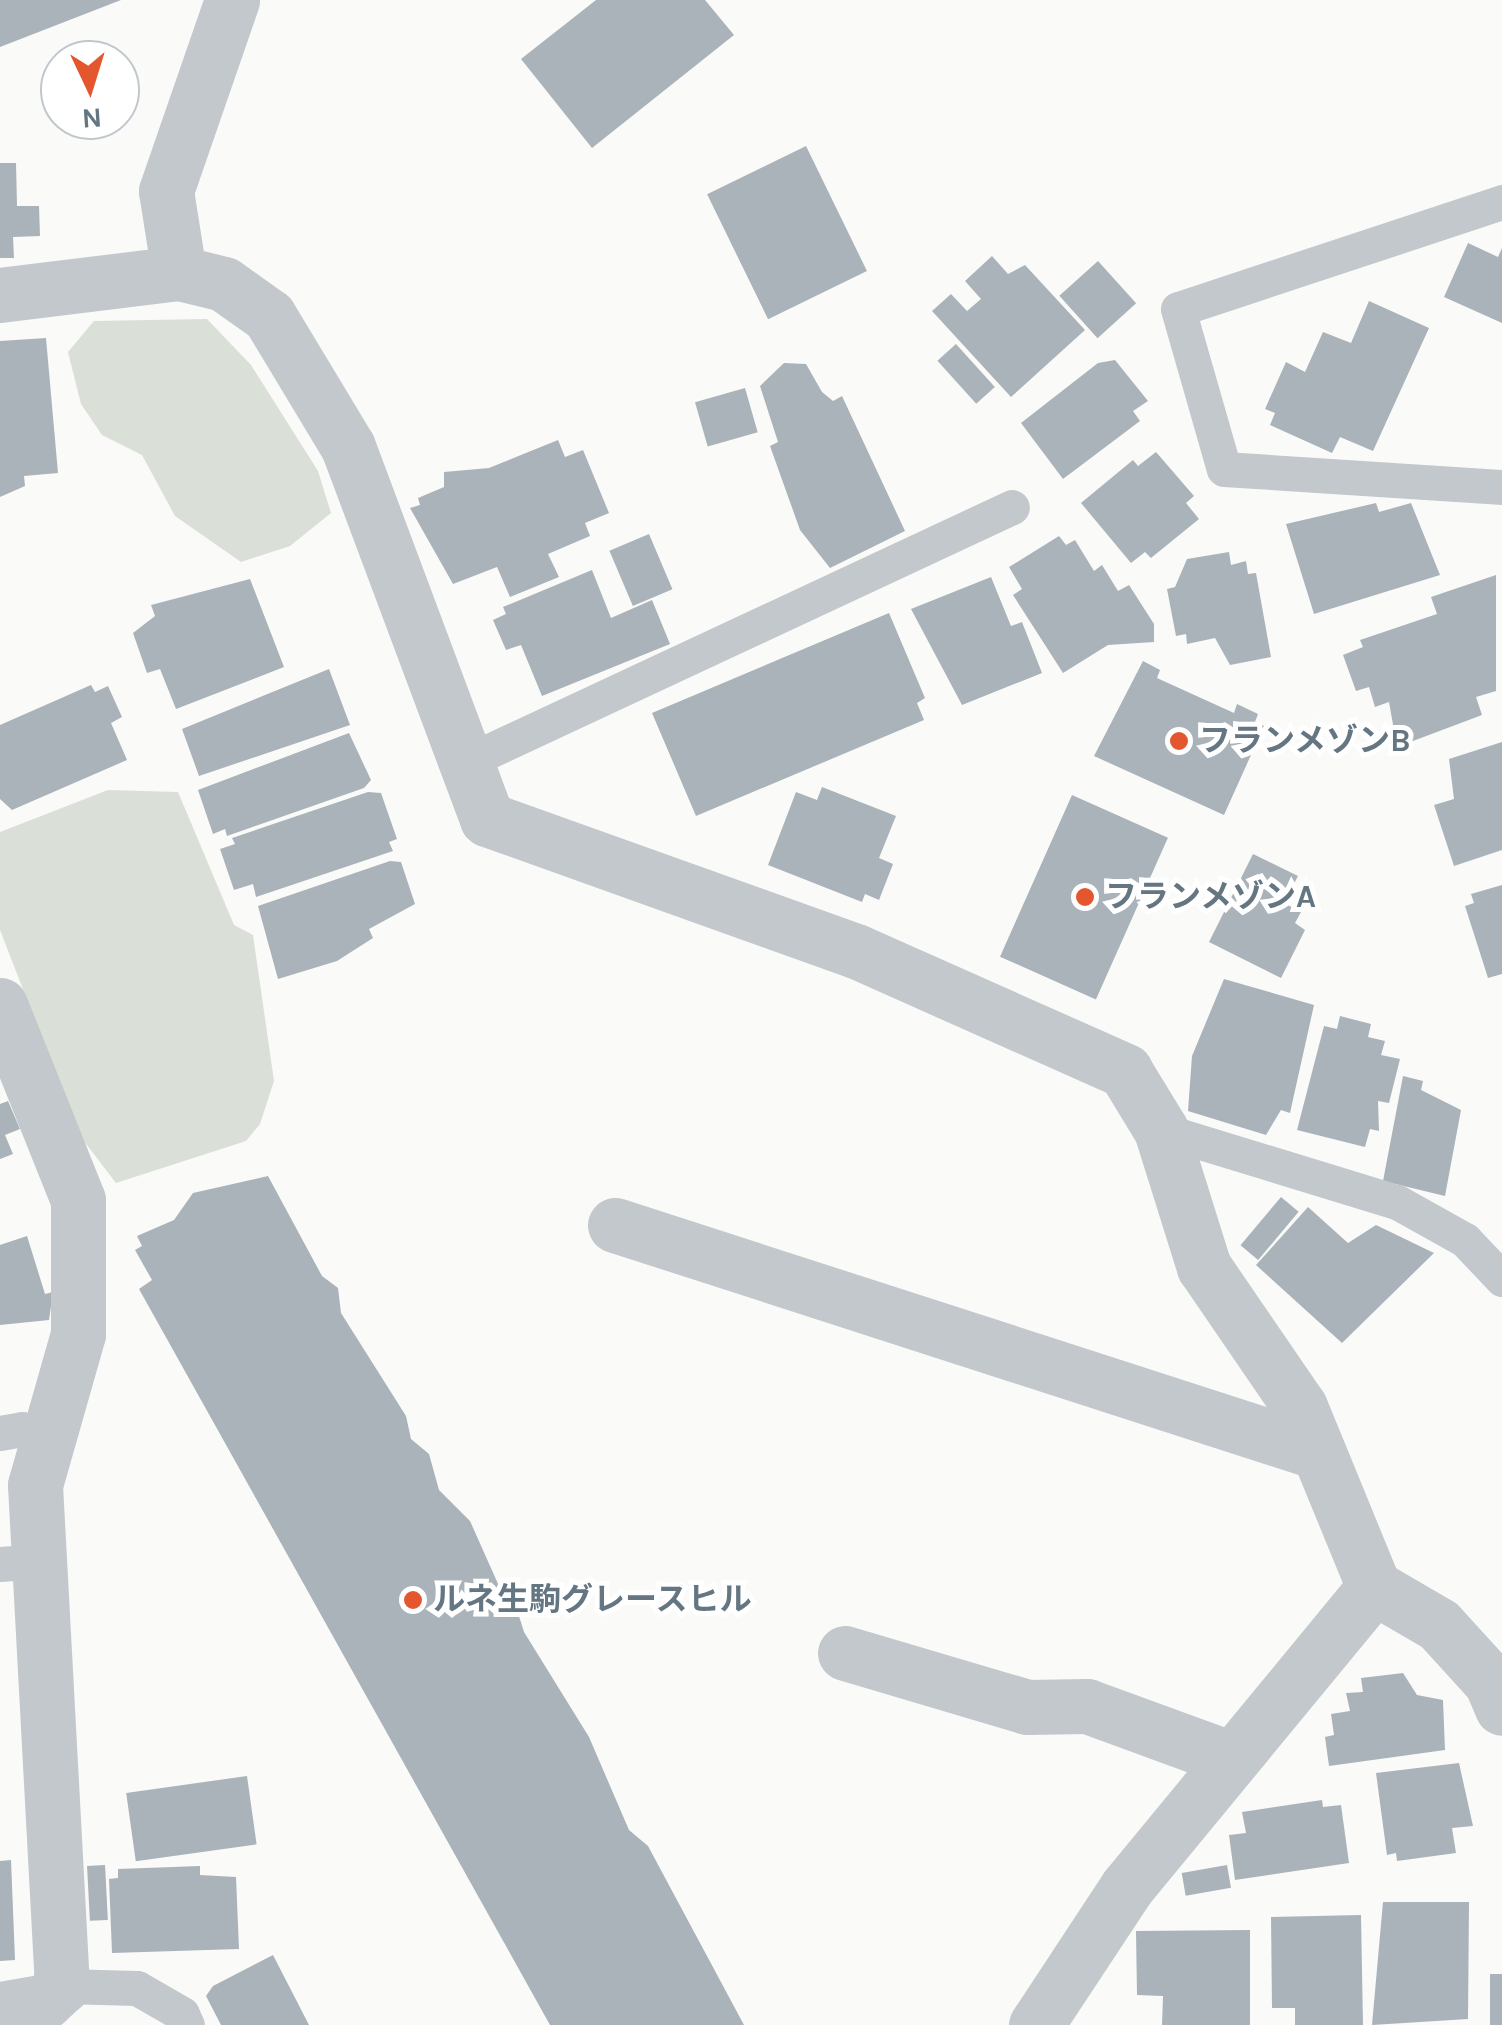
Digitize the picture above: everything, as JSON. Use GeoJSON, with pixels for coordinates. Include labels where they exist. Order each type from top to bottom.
{"type":"FeatureCollection","features":[{"type":"Feature","properties":{"kind":"street"},"geometry":{"type":"LineString","coordinates":[[179,273],[166,191],[232,0]]}},
{"type":"Feature","properties":{"kind":"street"},"geometry":{"type":"LineString","coordinates":[[0,295],[179,273],[224,284],[269,316],[348,447],[470,760],[487,819],[856,952],[1125,1071],[1161,1130],[1204,1267],[1300,1408],[1374,1587],[1439,1626],[1498,1691]]}},
{"type":"Feature","properties":{"kind":"street"},"geometry":{"type":"LineString","coordinates":[[0,1004],[78,1200],[78,1334],[21,1438],[35,1485],[20,1562],[62,1986],[46,2001],[0,2009]]}},
{"type":"Feature","properties":{"kind":"street"},"geometry":{"type":"LineString","coordinates":[[615,1225],[1318,1452]]}},
{"type":"Feature","properties":{"kind":"street"},"geometry":{"type":"LineString","coordinates":[[1036,2025],[1127,1887],[1374,1587]]}},
{"type":"Feature","properties":{"kind":"street"},"geometry":{"type":"LineString","coordinates":[[845,1652],[1027,1707],[1088,1706],[1232,1759]]}},
{"type":"Feature","properties":{"kind":"lane"},"geometry":{"type":"LineString","coordinates":[[1502,202],[1178,309],[1224,469],[1502,487]]}},
{"type":"Feature","properties":{"kind":"lane"},"geometry":{"type":"LineString","coordinates":[[470,760],[1012,507]]}},
{"type":"Feature","properties":{"kind":"lane"},"geometry":{"type":"LineString","coordinates":[[1161,1130],[1397,1202],[1465,1240],[1502,1279]]}},
{"type":"Feature","properties":{"kind":"lane"},"geometry":{"type":"LineString","coordinates":[[62,1986],[137,1988],[182,2014],[187,2025]]}},
{"type":"Feature","properties":{"kind":"shaded area"},"geometry":{"type":"Polygon","coordinates":[[[207,319],[251,365],[318,471],[331,513],[290,546],[241,562],[175,516],[142,455],[102,435],[81,404],[68,352],[94,321],[207,319]]]}},
{"type":"Feature","properties":{"kind":"shaded area"},"geometry":{"type":"Polygon","coordinates":[[[108,790],[178,792],[234,925],[253,935],[274,1081],[260,1124],[246,1141],[116,1183],[80,1136],[0,930],[0,832],[108,790]]]}},
{"type":"Feature","properties":{"kind":"building"},"geometry":{"type":"Polygon","coordinates":[[[0,0],[121,0],[0,47],[0,0]]]}},
{"type":"Feature","properties":{"kind":"building"},"geometry":{"type":"Polygon","coordinates":[[[596,0],[705,0],[734,35],[592,148],[521,59],[596,0]]]}},
{"type":"Feature","properties":{"kind":"building"},"geometry":{"type":"Polygon","coordinates":[[[806,146],[867,271],[768,319],[707,194],[806,146]]]}},
{"type":"Feature","properties":{"kind":"building"},"geometry":{"type":"Polygon","coordinates":[[[0,163],[16,163],[17,206],[39,206],[40,236],[13,237],[14,258],[0,258],[0,163]]]}},
{"type":"Feature","properties":{"kind":"building"},"geometry":{"type":"Polygon","coordinates":[[[1468,243],[1498,257],[1502,248],[1502,323],[1444,297],[1468,243]]]}},
{"type":"Feature","properties":{"kind":"building"},"geometry":{"type":"Polygon","coordinates":[[[992,256],[1008,274],[1025,265],[1085,330],[1011,397],[932,311],[951,294],[967,311],[981,299],[965,281],[992,256]]]}},
{"type":"Feature","properties":{"kind":"building"},"geometry":{"type":"Polygon","coordinates":[[[1098,261],[1136,303],[1097,338],[1059,296],[1098,261]]]}},
{"type":"Feature","properties":{"kind":"building"},"geometry":{"type":"Polygon","coordinates":[[[1369,301],[1429,328],[1373,451],[1340,437],[1332,453],[1270,425],[1275,413],[1265,409],[1286,362],[1305,372],[1323,332],[1351,343],[1369,301]]]}},
{"type":"Feature","properties":{"kind":"building"},"geometry":{"type":"Polygon","coordinates":[[[46,338],[58,473],[24,476],[25,486],[0,497],[0,341],[46,338]]]}},
{"type":"Feature","properties":{"kind":"building"},"geometry":{"type":"Polygon","coordinates":[[[956,344],[995,387],[976,404],[937,361],[956,344]]]}},
{"type":"Feature","properties":{"kind":"building"},"geometry":{"type":"Polygon","coordinates":[[[1115,360],[1148,401],[1133,411],[1140,421],[1063,479],[1021,423],[1098,363],[1115,360]]]}},
{"type":"Feature","properties":{"kind":"building"},"geometry":{"type":"Polygon","coordinates":[[[784,363],[806,364],[822,392],[833,401],[842,396],[905,531],[830,568],[800,530],[770,446],[778,442],[760,386],[784,363]]]}},
{"type":"Feature","properties":{"kind":"building"},"geometry":{"type":"Polygon","coordinates":[[[745,388],[758,432],[708,447],[695,402],[745,388]]]}},
{"type":"Feature","properties":{"kind":"building"},"geometry":{"type":"Polygon","coordinates":[[[558,440],[565,457],[583,450],[609,513],[585,523],[590,536],[548,554],[559,577],[510,597],[497,567],[453,584],[410,508],[420,505],[418,498],[444,487],[444,472],[489,468],[558,440]]]}},
{"type":"Feature","properties":{"kind":"building"},"geometry":{"type":"Polygon","coordinates":[[[1156,452],[1194,496],[1186,503],[1199,519],[1151,558],[1145,552],[1131,563],[1081,503],[1133,460],[1138,466],[1156,452]]]}},
{"type":"Feature","properties":{"kind":"building"},"geometry":{"type":"Polygon","coordinates":[[[1376,503],[1379,512],[1411,503],[1440,575],[1314,614],[1286,524],[1376,503]]]}},
{"type":"Feature","properties":{"kind":"building"},"geometry":{"type":"Polygon","coordinates":[[[649,534],[672,589],[633,606],[609,551],[649,534]]]}},
{"type":"Feature","properties":{"kind":"building"},"geometry":{"type":"Polygon","coordinates":[[[1059,536],[1066,545],[1075,540],[1094,571],[1102,565],[1118,591],[1129,585],[1154,624],[1154,642],[1108,645],[1063,673],[1013,595],[1022,589],[1009,567],[1059,536]]]}},
{"type":"Feature","properties":{"kind":"building"},"geometry":{"type":"Polygon","coordinates":[[[1229,552],[1231,565],[1246,561],[1248,574],[1256,573],[1271,657],[1230,665],[1215,638],[1187,644],[1186,634],[1176,636],[1167,589],[1175,587],[1187,559],[1229,552]]]}},
{"type":"Feature","properties":{"kind":"building"},"geometry":{"type":"Polygon","coordinates":[[[592,570],[611,618],[652,600],[670,644],[542,696],[521,645],[506,650],[493,620],[506,614],[503,607],[592,570]]]}},
{"type":"Feature","properties":{"kind":"building"},"geometry":{"type":"Polygon","coordinates":[[[1496,575],[1496,691],[1476,697],[1482,715],[1397,747],[1389,702],[1375,707],[1369,687],[1356,691],[1343,655],[1363,647],[1360,640],[1437,614],[1431,597],[1496,575]]]}},
{"type":"Feature","properties":{"kind":"building"},"geometry":{"type":"Polygon","coordinates":[[[991,577],[1011,626],[1022,622],[1042,673],[962,705],[911,609],[991,577]]]}},
{"type":"Feature","properties":{"kind":"building"},"geometry":{"type":"Polygon","coordinates":[[[250,579],[284,667],[176,709],[160,669],[147,673],[133,633],[155,616],[151,605],[250,579]]]}},
{"type":"Feature","properties":{"kind":"building"},"geometry":{"type":"Polygon","coordinates":[[[889,613],[925,698],[917,703],[924,720],[696,816],[652,713],[889,613]]]}},
{"type":"Feature","properties":{"kind":"building","name":"フランメゾンB"},"geometry":{"type":"Polygon","coordinates":[[[1143,661],[1160,670],[1157,678],[1234,713],[1237,704],[1258,714],[1255,722],[1264,726],[1224,815],[1094,756],[1143,661]]]}},
{"type":"Feature","properties":{"kind":"building"},"geometry":{"type":"Polygon","coordinates":[[[329,669],[350,725],[199,776],[182,729],[329,669]]]}},
{"type":"Feature","properties":{"kind":"building"},"geometry":{"type":"Polygon","coordinates":[[[91,685],[95,692],[108,686],[122,717],[111,723],[127,760],[12,810],[0,799],[0,725],[91,685]]]}},
{"type":"Feature","properties":{"kind":"building"},"geometry":{"type":"Polygon","coordinates":[[[349,733],[371,780],[364,788],[227,836],[225,829],[213,834],[198,790],[349,733]]]}},
{"type":"Feature","properties":{"kind":"building"},"geometry":{"type":"Polygon","coordinates":[[[1502,742],[1502,850],[1454,866],[1434,805],[1454,799],[1449,759],[1502,742]]]}},
{"type":"Feature","properties":{"kind":"building"},"geometry":{"type":"Polygon","coordinates":[[[822,787],[896,816],[879,858],[893,864],[879,900],[865,894],[862,902],[768,865],[796,792],[817,800],[822,787]]]}},
{"type":"Feature","properties":{"kind":"building"},"geometry":{"type":"Polygon","coordinates":[[[368,792],[381,793],[397,839],[389,842],[393,851],[256,897],[253,884],[234,890],[220,849],[235,844],[232,838],[368,792]]]}},
{"type":"Feature","properties":{"kind":"building","name":"フランメゾンA"},"geometry":{"type":"Polygon","coordinates":[[[1072,795],[1168,838],[1096,999],[1000,957],[1072,795]]]}},
{"type":"Feature","properties":{"kind":"building"},"geometry":{"type":"Polygon","coordinates":[[[1253,854],[1298,876],[1284,903],[1301,912],[1295,923],[1305,930],[1281,978],[1209,942],[1253,854]]]}},
{"type":"Feature","properties":{"kind":"building"},"geometry":{"type":"Polygon","coordinates":[[[390,861],[401,862],[415,904],[369,929],[373,938],[337,961],[278,979],[258,906],[390,861]]]}},
{"type":"Feature","properties":{"kind":"building"},"geometry":{"type":"Polygon","coordinates":[[[1502,885],[1502,974],[1488,978],[1465,906],[1474,903],[1471,894],[1502,885]]]}},
{"type":"Feature","properties":{"kind":"building"},"geometry":{"type":"Polygon","coordinates":[[[1224,979],[1314,1005],[1290,1113],[1281,1110],[1266,1135],[1188,1111],[1192,1056],[1224,979]]]}},
{"type":"Feature","properties":{"kind":"building"},"geometry":{"type":"Polygon","coordinates":[[[1340,1016],[1371,1024],[1368,1037],[1385,1041],[1381,1055],[1400,1059],[1389,1103],[1378,1101],[1379,1131],[1370,1129],[1365,1147],[1297,1130],[1324,1026],[1337,1029],[1340,1016]]]}},
{"type":"Feature","properties":{"kind":"building"},"geometry":{"type":"Polygon","coordinates":[[[1403,1076],[1423,1081],[1421,1090],[1461,1110],[1445,1196],[1383,1181],[1403,1076]]]}},
{"type":"Feature","properties":{"kind":"building"},"geometry":{"type":"Polygon","coordinates":[[[8,1101],[20,1129],[5,1135],[13,1154],[0,1159],[0,1104],[8,1101]]]}},
{"type":"Feature","properties":{"kind":"building","name":"ルネ生駒グレースヒル"},"geometry":{"type":"Polygon","coordinates":[[[268,1176],[322,1276],[338,1288],[341,1313],[406,1416],[411,1439],[429,1454],[439,1490],[470,1521],[499,1586],[513,1597],[524,1632],[589,1737],[629,1830],[648,1846],[744,2025],[550,2025],[139,1289],[152,1280],[135,1250],[142,1246],[137,1236],[174,1220],[193,1193],[268,1176]]]}},
{"type":"Feature","properties":{"kind":"building"},"geometry":{"type":"Polygon","coordinates":[[[1281,1197],[1299,1212],[1258,1260],[1241,1245],[1281,1197]]]}},
{"type":"Feature","properties":{"kind":"building"},"geometry":{"type":"Polygon","coordinates":[[[1308,1207],[1348,1243],[1376,1225],[1434,1253],[1342,1343],[1256,1265],[1308,1207]]]}},
{"type":"Feature","properties":{"kind":"building"},"geometry":{"type":"Polygon","coordinates":[[[27,1236],[45,1294],[53,1292],[49,1320],[0,1325],[0,1245],[27,1236]]]}},
{"type":"Feature","properties":{"kind":"building"},"geometry":{"type":"Polygon","coordinates":[[[1403,1673],[1417,1695],[1443,1700],[1445,1750],[1329,1766],[1325,1737],[1334,1735],[1331,1714],[1350,1711],[1346,1693],[1363,1692],[1361,1678],[1403,1673]]]}},
{"type":"Feature","properties":{"kind":"building"},"geometry":{"type":"Polygon","coordinates":[[[1459,1763],[1473,1826],[1452,1828],[1456,1853],[1397,1861],[1396,1853],[1387,1855],[1376,1773],[1459,1763]]]}},
{"type":"Feature","properties":{"kind":"building"},"geometry":{"type":"Polygon","coordinates":[[[247,1776],[257,1844],[136,1861],[126,1793],[247,1776]]]}},
{"type":"Feature","properties":{"kind":"building"},"geometry":{"type":"Polygon","coordinates":[[[1322,1800],[1323,1807],[1341,1805],[1349,1863],[1235,1880],[1229,1835],[1246,1833],[1242,1812],[1322,1800]]]}},
{"type":"Feature","properties":{"kind":"building"},"geometry":{"type":"Polygon","coordinates":[[[11,1860],[15,1960],[0,1961],[0,1861],[11,1860]]]}},
{"type":"Feature","properties":{"kind":"building"},"geometry":{"type":"Polygon","coordinates":[[[105,1865],[108,1920],[90,1921],[87,1866],[105,1865]]]}},
{"type":"Feature","properties":{"kind":"building"},"geometry":{"type":"Polygon","coordinates":[[[1227,1865],[1231,1888],[1186,1896],[1182,1873],[1227,1865]]]}},
{"type":"Feature","properties":{"kind":"building"},"geometry":{"type":"Polygon","coordinates":[[[200,1866],[200,1875],[236,1877],[239,1949],[112,1953],[109,1879],[118,1878],[118,1869],[200,1866]]]}},
{"type":"Feature","properties":{"kind":"building"},"geometry":{"type":"Polygon","coordinates":[[[1383,1902],[1469,1902],[1468,2019],[1372,2025],[1383,1902]]]}},
{"type":"Feature","properties":{"kind":"building"},"geometry":{"type":"Polygon","coordinates":[[[1361,1915],[1363,2025],[1295,2025],[1295,2008],[1272,2008],[1271,1917],[1361,1915]]]}},
{"type":"Feature","properties":{"kind":"building"},"geometry":{"type":"Polygon","coordinates":[[[1250,1930],[1250,2025],[1162,2025],[1163,1996],[1137,1995],[1136,1931],[1250,1930]]]}},
{"type":"Feature","properties":{"kind":"building"},"geometry":{"type":"Polygon","coordinates":[[[273,1955],[309,2025],[221,2025],[206,1996],[213,1986],[273,1955]]]}},
{"type":"Feature","properties":{"kind":"building"},"geometry":{"type":"Polygon","coordinates":[[[1490,1974],[1502,1974],[1502,2025],[1490,2025],[1490,1974]]]}},
{"type":"Feature","properties":{"kind":"place","name":"フランメゾンB"},"geometry":{"type":"Point","coordinates":[1179,741]}},
{"type":"Feature","properties":{"kind":"place","name":"フランメゾンA"},"geometry":{"type":"Point","coordinates":[1085,897]}},
{"type":"Feature","properties":{"kind":"place","name":"ルネ生駒グレースヒル"},"geometry":{"type":"Point","coordinates":[413,1600]}}]}
